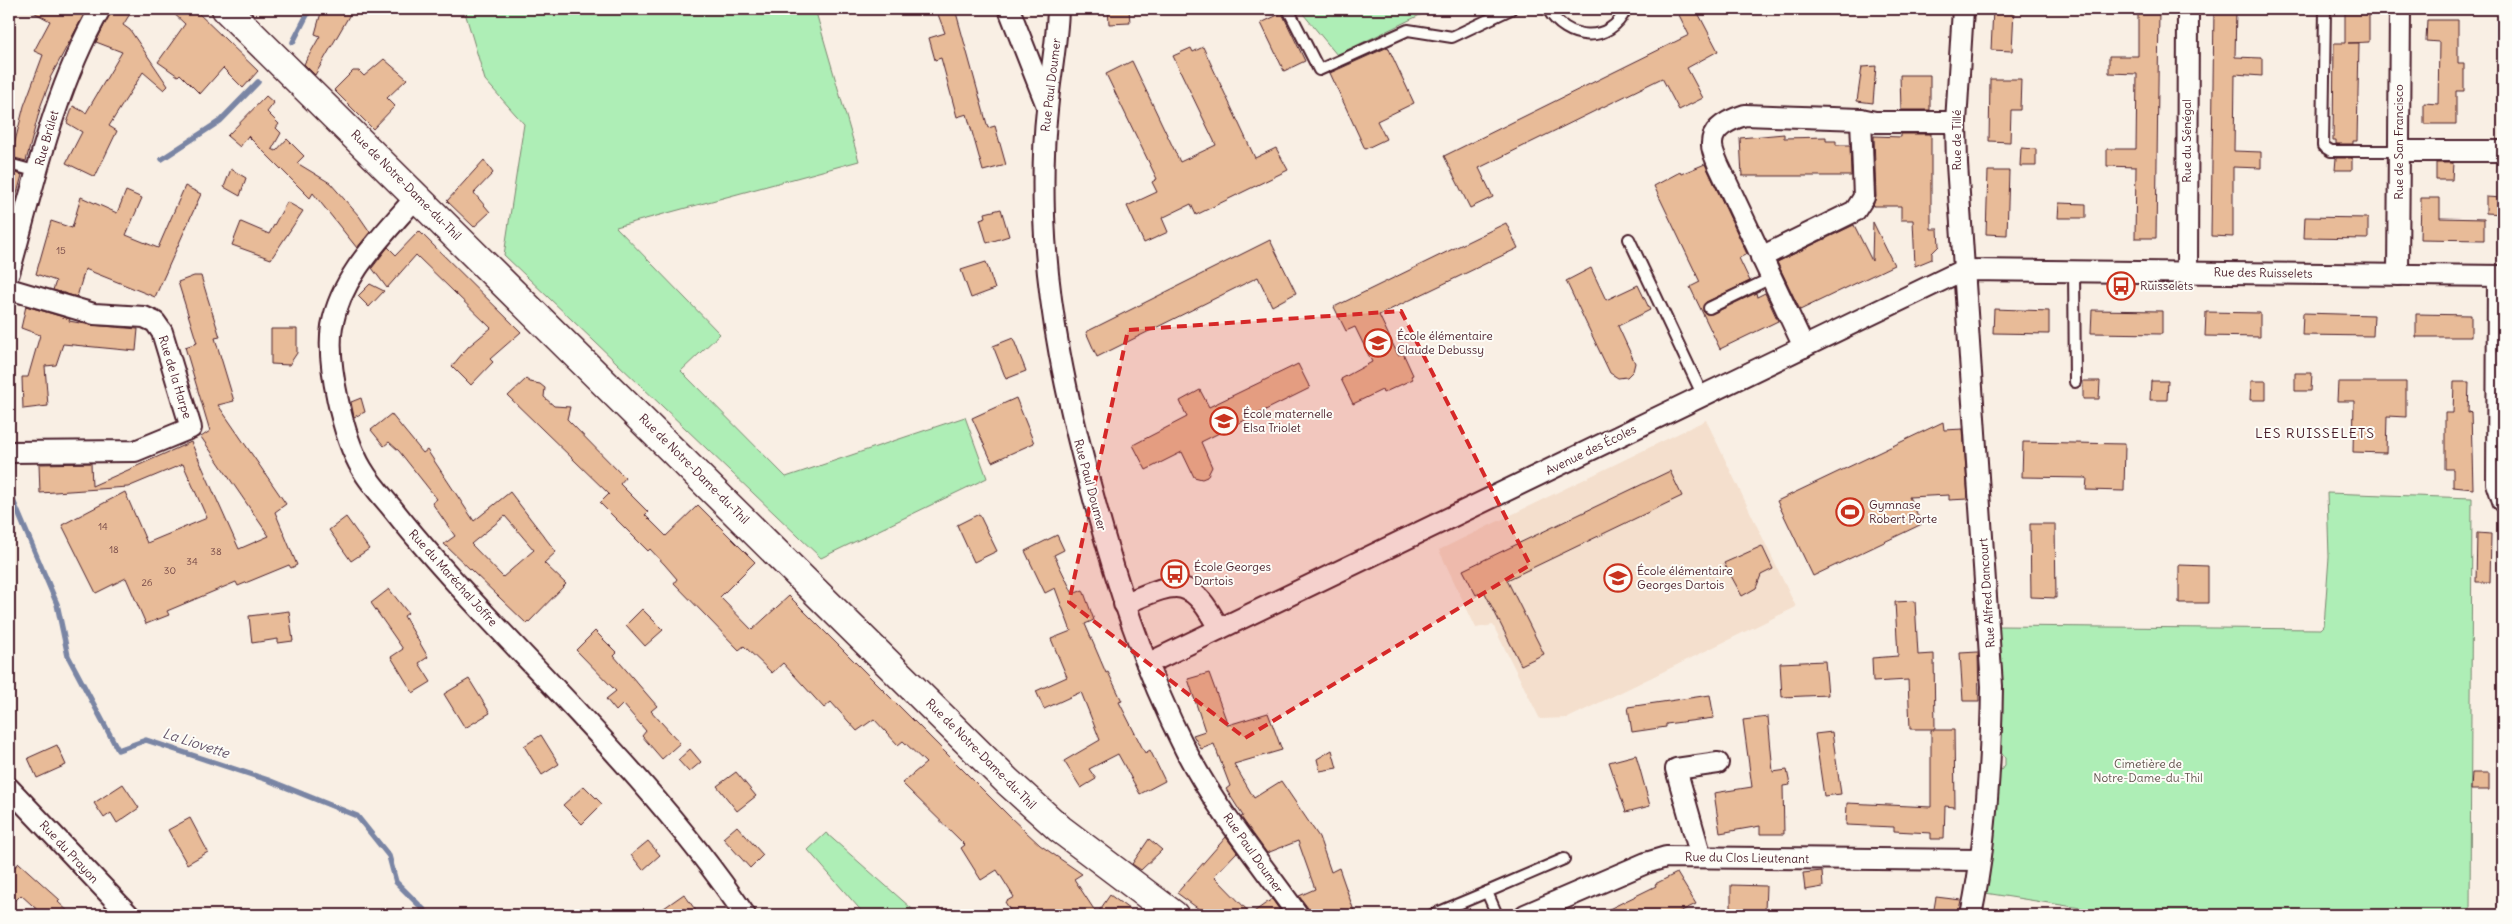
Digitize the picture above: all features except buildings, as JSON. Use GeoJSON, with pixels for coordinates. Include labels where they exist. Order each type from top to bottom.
{"type":"FeatureCollection","features":[{"type":"Feature","properties":{"kind":"main road","name":"Rue de Notre-Dame-du-Thil"},"geometry":{"type":"LineString","coordinates":[[226,9],[1008,782],[1060,829],[1174,915]]}},
{"type":"Feature","properties":{"kind":"street","name":"Rue Brûlet"},"geometry":{"type":"LineString","coordinates":[[9,273],[62,90],[100,9]]}},
{"type":"Feature","properties":{"kind":"street"},"geometry":{"type":"LineString","coordinates":[[1009,9],[1047,106]]}},
{"type":"Feature","properties":{"kind":"street","name":"Rue Paul Doumer"},"geometry":{"type":"LineString","coordinates":[[1058,9],[1055,59],[1047,106],[1045,229],[1061,354],[1078,440],[1124,604],[1147,664],[1196,770],[1298,915]]}},
{"type":"Feature","properties":{"kind":"street","name":"Rue de Tillé"},"geometry":{"type":"LineString","coordinates":[[1963,9],[1956,122],[1963,270]]}},
{"type":"Feature","properties":{"kind":"street","name":"Rue du Sénégal"},"geometry":{"type":"LineString","coordinates":[[2187,272],[2188,9]]}},
{"type":"Feature","properties":{"kind":"street","name":"Rue de San Francisco"},"geometry":{"type":"LineString","coordinates":[[2398,275],[2400,9]]}},
{"type":"Feature","properties":{"kind":"street"},"geometry":{"type":"LineString","coordinates":[[1804,347],[1718,164],[1712,145],[1716,133],[1727,121],[1745,115],[1861,119],[1875,122],[1956,122]]}},
{"type":"Feature","properties":{"kind":"street"},"geometry":{"type":"LineString","coordinates":[[1761,257],[1855,211],[1864,196],[1861,119]]}},
{"type":"Feature","properties":{"kind":"street"},"geometry":{"type":"LineString","coordinates":[[2399,151],[2503,152]]}},
{"type":"Feature","properties":{"kind":"street","name":"Rue du Maréchal Joffre"},"geometry":{"type":"LineString","coordinates":[[417,196],[359,264],[348,281],[339,301],[332,326],[331,357],[334,382],[349,436],[362,470],[423,548],[646,786],[705,859],[745,915]]}},
{"type":"Feature","properties":{"kind":"street","name":"Rue des Ruisselets"},"geometry":{"type":"LineString","coordinates":[[1963,270],[2501,276]]}},
{"type":"Feature","properties":{"kind":"street","name":"Avenue des Écoles"},"geometry":{"type":"LineString","coordinates":[[1147,664],[1963,270]]}},
{"type":"Feature","properties":{"kind":"street","name":"Rue Alfred Dancourt"},"geometry":{"type":"LineString","coordinates":[[1963,270],[1992,668],[1990,745],[1980,860],[1971,915]]}},
{"type":"Feature","properties":{"kind":"street"},"geometry":{"type":"LineString","coordinates":[[2501,276],[2497,483],[2503,500]]}},
{"type":"Feature","properties":{"kind":"street","name":"Rue de la Harpe"},"geometry":{"type":"LineString","coordinates":[[9,289],[94,314],[144,317],[155,322],[162,332],[191,428],[135,451],[9,452]]}},
{"type":"Feature","properties":{"kind":"street"},"geometry":{"type":"LineString","coordinates":[[1124,604],[1169,586],[1182,587],[1192,592],[1200,600],[1218,629]]}},
{"type":"Feature","properties":{"kind":"street"},"geometry":{"type":"LineString","coordinates":[[1701,858],[1676,769],[1718,763]]}},
{"type":"Feature","properties":{"kind":"street","name":"Rue du Prayon"},"geometry":{"type":"LineString","coordinates":[[9,788],[129,915]]}},
{"type":"Feature","properties":{"kind":"street","name":"Rue du Clos Lieutenant"},"geometry":{"type":"LineString","coordinates":[[1525,915],[1656,859],[1980,860]]}},
{"type":"Feature","properties":{"kind":"lane"},"geometry":{"type":"LineString","coordinates":[[1288,9],[1319,70],[1408,30],[1452,37],[1511,9]]}},
{"type":"Feature","properties":{"kind":"lane"},"geometry":{"type":"LineString","coordinates":[[1548,9],[1554,19],[1564,28],[1578,34],[1592,35],[1606,31],[1617,22],[1626,9]]}},
{"type":"Feature","properties":{"kind":"lane"},"geometry":{"type":"LineString","coordinates":[[2325,9],[2323,146],[2331,151],[2399,151]]}},
{"type":"Feature","properties":{"kind":"lane"},"geometry":{"type":"LineString","coordinates":[[9,164],[38,172]]}},
{"type":"Feature","properties":{"kind":"lane"},"geometry":{"type":"LineString","coordinates":[[1629,239],[1703,396]]}},
{"type":"Feature","properties":{"kind":"lane"},"geometry":{"type":"LineString","coordinates":[[2074,271],[2075,382]]}},
{"type":"Feature","properties":{"kind":"lane"},"geometry":{"type":"LineString","coordinates":[[1709,308],[1771,278]]}},
{"type":"Feature","properties":{"kind":"lane"},"geometry":{"type":"LineString","coordinates":[[1432,915],[1564,859]]}},
{"type":"Feature","properties":{"kind":"lane"},"geometry":{"type":"LineString","coordinates":[[1487,892],[1497,915]]}},
{"type":"Feature","properties":{"kind":"highlighted area"},"geometry":{"type":"Polygon","coordinates":[[[1401,311],[1530,565],[1245,738],[1069,602],[1128,330],[1401,311]]]}},
{"type":"Feature","properties":{"kind":"shaded area","name":"École élémentaire Georges Dartois"},"geometry":{"type":"Polygon","coordinates":[[[1706,420],[1796,607],[1568,718],[1540,719],[1493,625],[1476,628],[1439,550],[1706,420]]]}},
{"type":"Feature","properties":{"kind":"green space"},"geometry":{"type":"Polygon","coordinates":[[[464,9],[815,9],[859,161],[616,227],[720,334],[681,371],[786,477],[965,417],[987,478],[821,558],[504,255],[524,124],[485,80],[464,9]]]}},
{"type":"Feature","properties":{"kind":"green space"},"geometry":{"type":"Polygon","coordinates":[[[1299,9],[1420,9],[1422,14],[1337,55],[1299,9]]]}},
{"type":"Feature","properties":{"kind":"green space","name":"Cimetière de Notre-Dame-du-Thil"},"geometry":{"type":"Polygon","coordinates":[[[2327,493],[2472,498],[2470,915],[2125,915],[1985,893],[1997,775],[2005,765],[2005,758],[1997,747],[1999,626],[2321,629],[2324,626],[2329,557],[2327,493]]]}},
{"type":"Feature","properties":{"kind":"green space"},"geometry":{"type":"Polygon","coordinates":[[[826,833],[919,915],[865,915],[808,850],[826,833]]]}},
{"type":"Feature","properties":{"kind":"waterway"},"geometry":{"type":"LineString","coordinates":[[293,42],[310,9]]}},
{"type":"Feature","properties":{"kind":"waterway"},"geometry":{"type":"LineString","coordinates":[[162,159],[220,121],[258,82]]}},
{"type":"Feature","properties":{"kind":"waterway","name":"La Liovette"},"geometry":{"type":"LineString","coordinates":[[9,491],[57,604],[68,656],[118,750],[146,740],[268,780],[357,816],[389,856],[396,882],[429,915]]}},
{"type":"Feature","properties":{"kind":"place","name":"Ruisselets"},"geometry":{"type":"Point","coordinates":[2121,286]}},
{"type":"Feature","properties":{"kind":"place","name":"École élémentaire Claude Debussy"},"geometry":{"type":"Point","coordinates":[1378,343]}},
{"type":"Feature","properties":{"kind":"place","name":"École maternelle Elsa Triolet"},"geometry":{"type":"Point","coordinates":[1224,421]}},
{"type":"Feature","properties":{"kind":"place","name":"Gymnase Robert Porte"},"geometry":{"type":"Point","coordinates":[1850,512]}},
{"type":"Feature","properties":{"kind":"place","name":"École Georges Dartois"},"geometry":{"type":"Point","coordinates":[1175,574]}},
{"type":"Feature","properties":{"kind":"place","name":"École élémentaire Georges Dartois"},"geometry":{"type":"Point","coordinates":[1618,578]}},
{"type":"Feature","properties":{"kind":"district","name":"LES RUISSELETS"},"geometry":{"type":"Point","coordinates":[2315,433]}}]}
